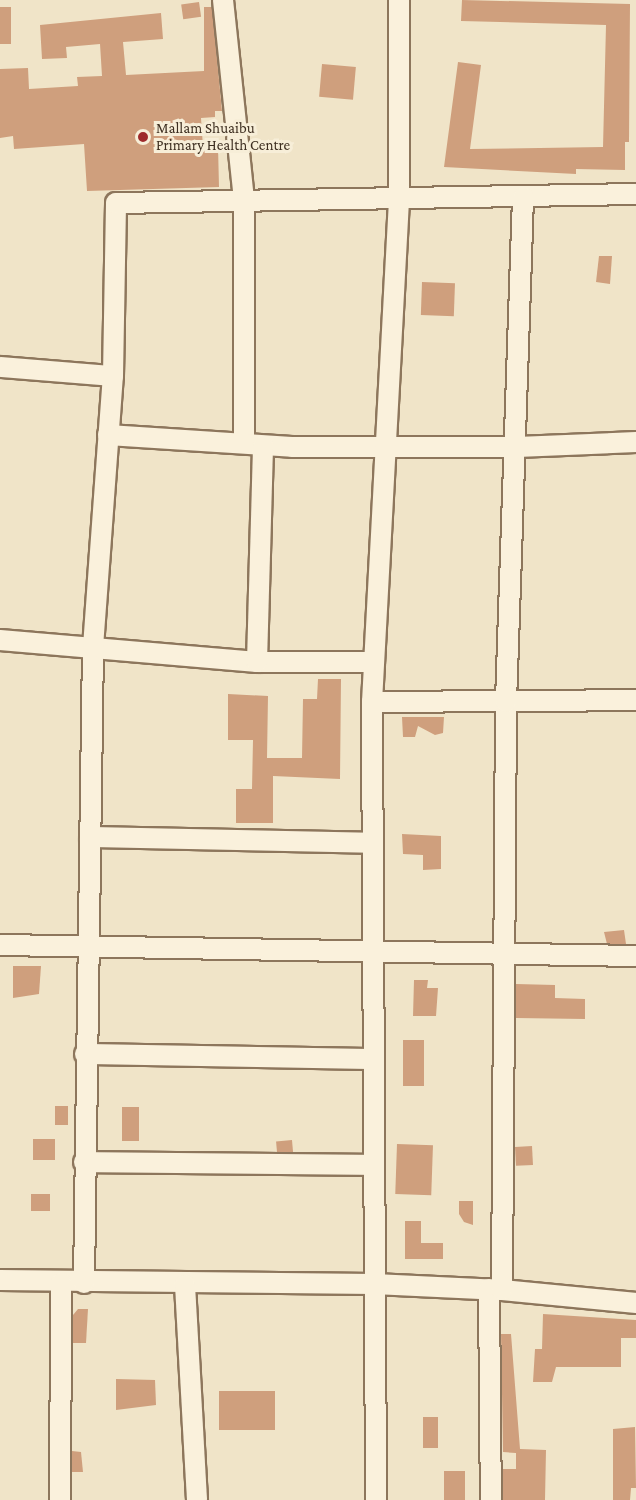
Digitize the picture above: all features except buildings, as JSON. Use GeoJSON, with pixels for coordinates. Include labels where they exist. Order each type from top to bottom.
{"type":"FeatureCollection","features":[{"type":"Feature","properties":{"kind":"street"},"geometry":{"type":"LineString","coordinates":[[223,0],[244,200],[254,445],[257,662]]}},
{"type":"Feature","properties":{"kind":"street"},"geometry":{"type":"LineString","coordinates":[[376,1500],[372,1165],[374,951],[372,702],[399,200],[399,0]]}},
{"type":"Feature","properties":{"kind":"street"},"geometry":{"type":"LineString","coordinates":[[84,1283],[86,948],[93,647],[113,376],[116,203],[399,200],[636,194]]}},
{"type":"Feature","properties":{"kind":"street"},"geometry":{"type":"LineString","coordinates":[[491,1500],[506,954],[506,702],[517,447],[523,196]]}},
{"type":"Feature","properties":{"kind":"street"},"geometry":{"type":"LineString","coordinates":[[0,367],[113,376]]}},
{"type":"Feature","properties":{"kind":"street"},"geometry":{"type":"LineString","coordinates":[[108,435],[254,445],[385,448],[517,447],[636,442]]}},
{"type":"Feature","properties":{"kind":"street"},"geometry":{"type":"LineString","coordinates":[[0,640],[257,662],[373,662]]}},
{"type":"Feature","properties":{"kind":"street"},"geometry":{"type":"LineString","coordinates":[[372,702],[636,700]]}},
{"type":"Feature","properties":{"kind":"street"},"geometry":{"type":"LineString","coordinates":[[90,837],[372,843]]}},
{"type":"Feature","properties":{"kind":"street"},"geometry":{"type":"LineString","coordinates":[[0,945],[636,956]]}},
{"type":"Feature","properties":{"kind":"street"},"geometry":{"type":"LineString","coordinates":[[85,1054],[373,1059]]}},
{"type":"Feature","properties":{"kind":"street"},"geometry":{"type":"LineString","coordinates":[[84,1162],[372,1165]]}},
{"type":"Feature","properties":{"kind":"street"},"geometry":{"type":"LineString","coordinates":[[0,1280],[185,1285],[374,1284],[495,1290],[636,1303]]}},
{"type":"Feature","properties":{"kind":"street"},"geometry":{"type":"LineString","coordinates":[[60,1500],[62,1283]]}},
{"type":"Feature","properties":{"kind":"street"},"geometry":{"type":"LineString","coordinates":[[185,1285],[197,1500]]}},
{"type":"Feature","properties":{"kind":"place","name":"Mallam Shuaibu Primary Health Centre"},"geometry":{"type":"Point","coordinates":[143,137]}}]}
